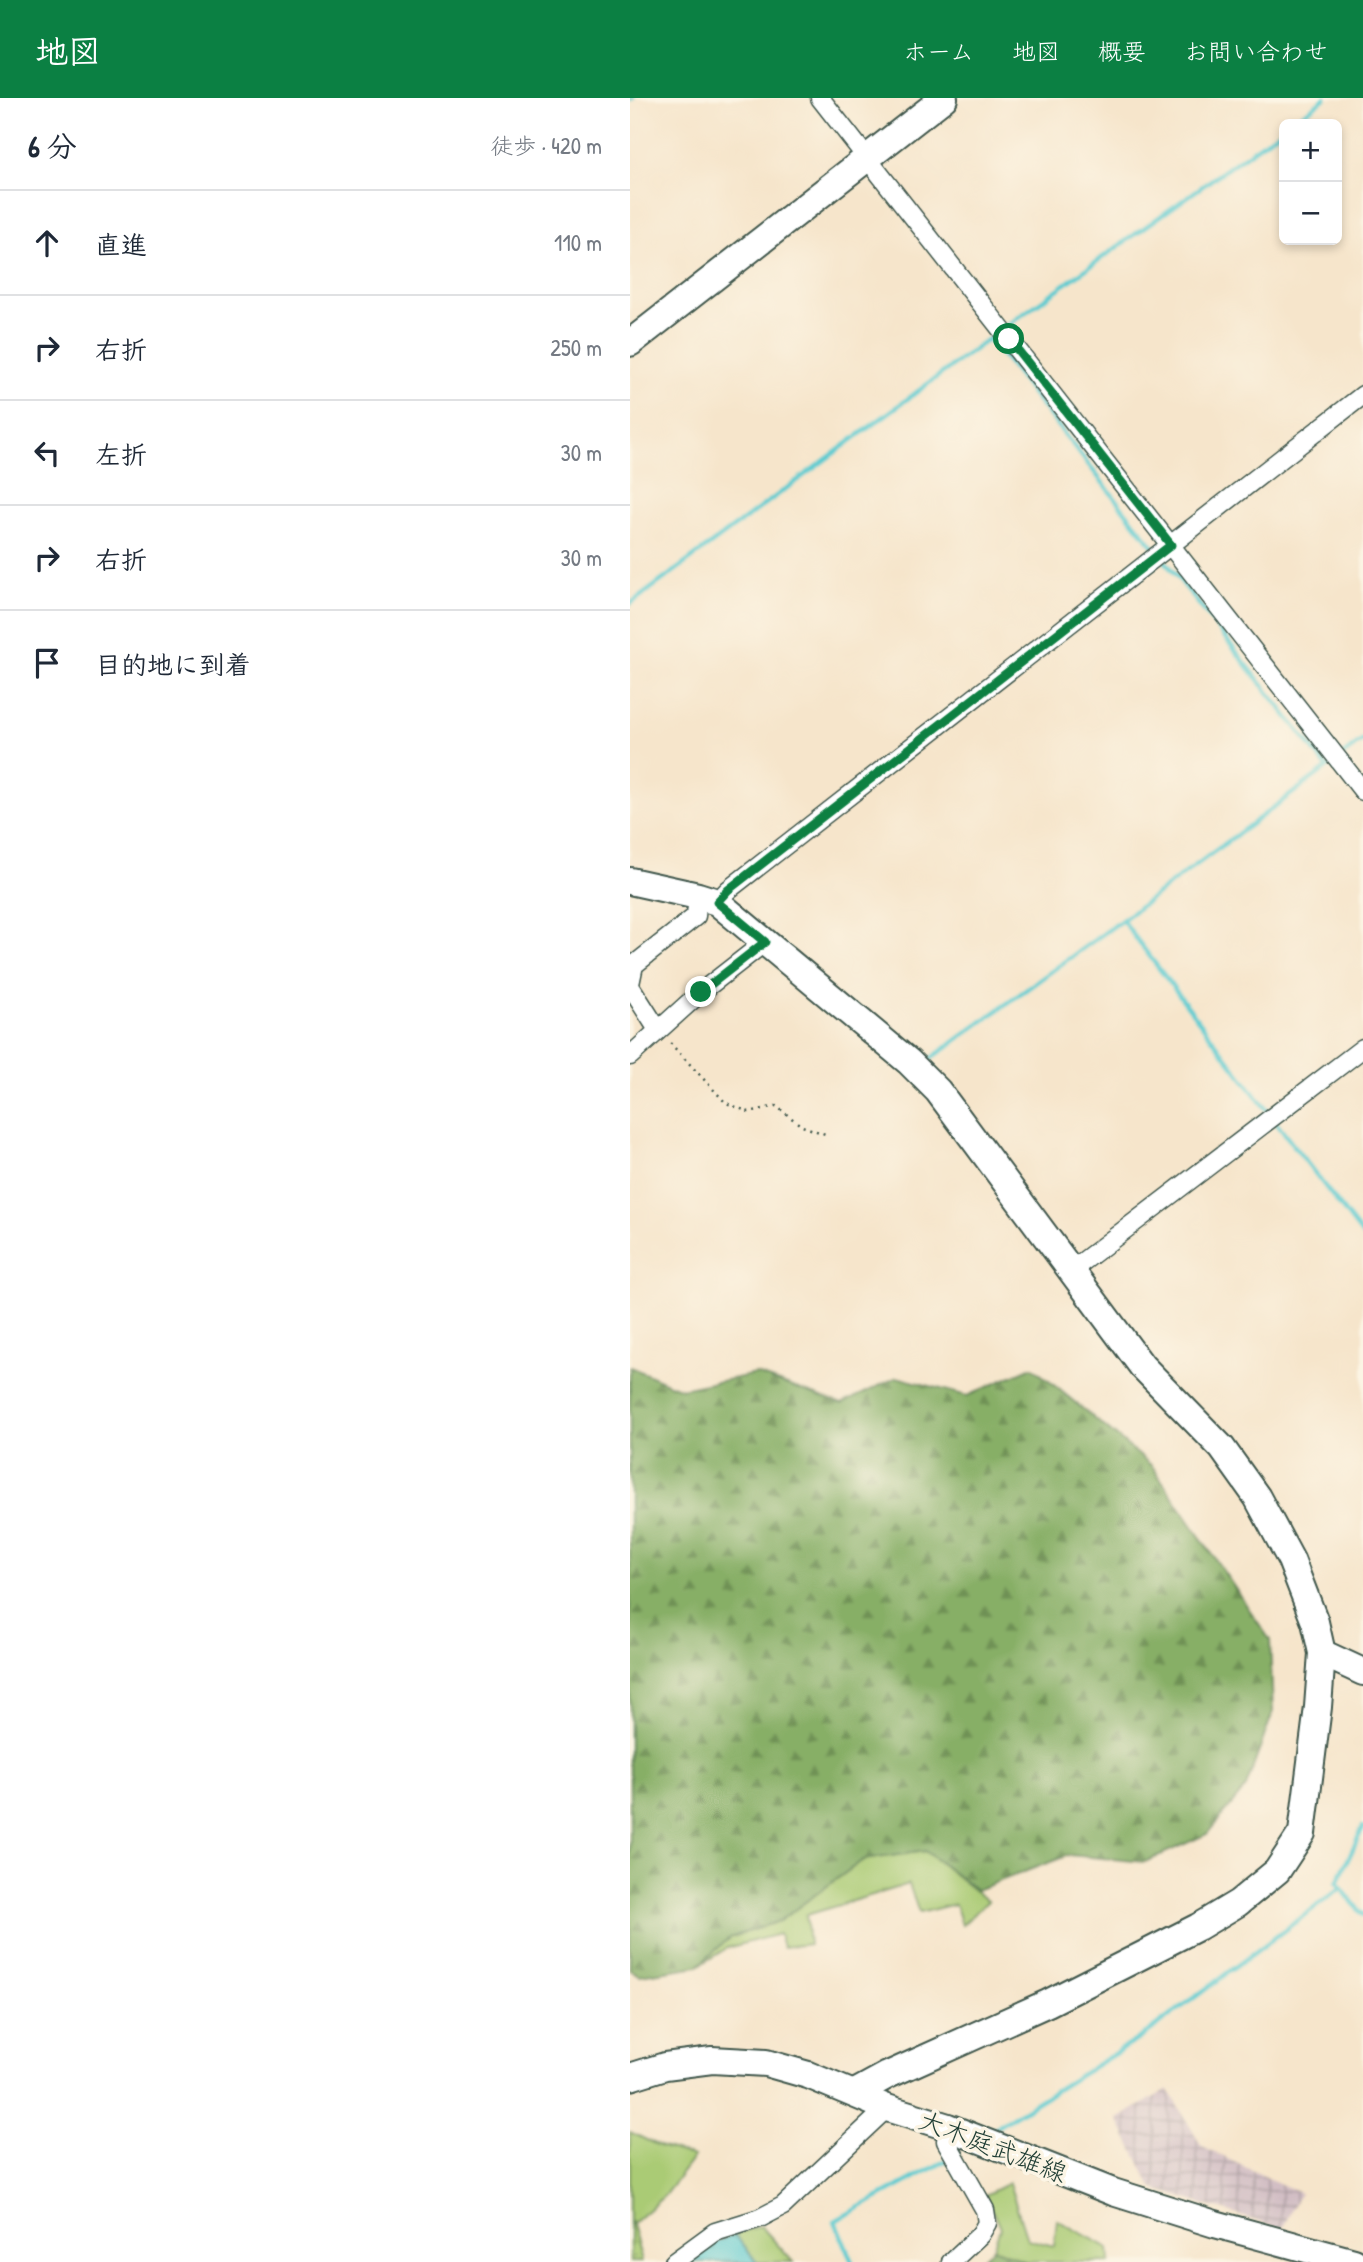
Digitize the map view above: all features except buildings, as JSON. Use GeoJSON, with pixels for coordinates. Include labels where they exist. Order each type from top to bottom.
{"type":"FeatureCollection","features":[{"type":"Feature","properties":{"kind":"street"},"geometry":{"type":"LineString","coordinates":[[820,98],[994,319],[1163,551],[1332,751],[1363,792]]}},
{"type":"Feature","properties":{"kind":"street"},"geometry":{"type":"LineString","coordinates":[[630,343],[944,98]]}},
{"type":"Feature","properties":{"kind":"street"},"geometry":{"type":"LineString","coordinates":[[658,1030],[630,985],[634,965],[696,916],[708,899],[728,890],[1363,395]]}},
{"type":"Feature","properties":{"kind":"street"},"geometry":{"type":"LineString","coordinates":[[630,881],[708,899],[765,942],[909,1062],[938,1091],[1142,1366],[1222,1448],[1257,1497],[1291,1560],[1315,1622],[1322,1653],[1302,1833],[1277,1871],[1238,1903],[1198,1927],[1048,2003],[888,2075],[855,2093]]}},
{"type":"Feature","properties":{"kind":"street"},"geometry":{"type":"LineString","coordinates":[[630,1056],[701,992],[765,942]]}},
{"type":"Feature","properties":{"kind":"street"},"geometry":{"type":"LineString","coordinates":[[1072,1270],[1363,1048]]}},
{"type":"Feature","properties":{"kind":"street"},"geometry":{"type":"LineString","coordinates":[[1322,1653],[1363,1672]]}},
{"type":"Feature","properties":{"kind":"street","name":"大木庭武雄線"},"geometry":{"type":"LineString","coordinates":[[630,2077],[666,2066],[712,2060],[766,2063],[808,2075],[887,2108],[948,2127],[1113,2192],[1214,2224],[1354,2262]]}},
{"type":"Feature","properties":{"kind":"street"},"geometry":{"type":"LineString","coordinates":[[674,2262],[715,2232],[760,2218],[783,2206],[887,2108]]}},
{"type":"Feature","properties":{"kind":"street"},"geometry":{"type":"LineString","coordinates":[[948,2127],[946,2141],[985,2210],[987,2223],[980,2235],[951,2262]]}},
{"type":"Feature","properties":{"kind":"path"},"geometry":{"type":"LineString","coordinates":[[658,1030],[726,1103],[748,1112],[776,1106],[802,1126],[828,1135]]}},
{"type":"Feature","properties":{"kind":"shaded area"},"geometry":{"type":"Polygon","coordinates":[[[1168,2089],[1202,2147],[1300,2193],[1282,2229],[1152,2188],[1118,2119],[1168,2089]]]}},
{"type":"Feature","properties":{"kind":"green space"},"geometry":{"type":"Polygon","coordinates":[[[630,1367],[681,1389],[756,1374],[842,1404],[897,1377],[967,1396],[1032,1367],[1152,1466],[1270,1640],[1273,1712],[1246,1787],[1207,1834],[1145,1862],[1069,1855],[976,1890],[925,1851],[863,1860],[779,1921],[729,1938],[698,1966],[640,1975],[630,1970],[630,1367]]]}},
{"type":"Feature","properties":{"kind":"green space"},"geometry":{"type":"Polygon","coordinates":[[[925,1851],[988,1901],[962,1925],[955,1904],[919,1913],[909,1884],[806,1915],[809,1944],[783,1947],[779,1934],[727,1948],[698,1966],[729,1938],[779,1921],[863,1860],[925,1851]]]}},
{"type":"Feature","properties":{"kind":"green space"},"geometry":{"type":"Polygon","coordinates":[[[630,2132],[659,2146],[694,2157],[664,2196],[632,2224],[630,2221],[630,2132]]]}},
{"type":"Feature","properties":{"kind":"green space"},"geometry":{"type":"Polygon","coordinates":[[[1009,2183],[1027,2239],[1054,2246],[1057,2220],[1109,2248],[1110,2262],[1026,2262],[993,2248],[1000,2228],[985,2195],[1009,2183]]]}},
{"type":"Feature","properties":{"kind":"green space"},"geometry":{"type":"Polygon","coordinates":[[[630,2221],[632,2224],[642,2262],[630,2262],[630,2221]]]}},
{"type":"Feature","properties":{"kind":"green space"},"geometry":{"type":"Polygon","coordinates":[[[761,2226],[793,2262],[757,2262],[734,2234],[761,2226]]]}},
{"type":"Feature","properties":{"kind":"green space"},"geometry":{"type":"Polygon","coordinates":[[[993,2248],[1026,2262],[978,2262],[993,2248]]]}},
{"type":"Feature","properties":{"kind":"water"},"geometry":{"type":"Polygon","coordinates":[[[734,2234],[757,2262],[685,2262],[703,2249],[734,2234]]]}},
{"type":"Feature","properties":{"kind":"waterway"},"geometry":{"type":"LineString","coordinates":[[1296,119],[1325,98]]}},
{"type":"Feature","properties":{"kind":"waterway"},"geometry":{"type":"LineString","coordinates":[[1005,327],[1279,132]]}},
{"type":"Feature","properties":{"kind":"waterway"},"geometry":{"type":"LineString","coordinates":[[630,604],[998,332]]}},
{"type":"Feature","properties":{"kind":"waterway"},"geometry":{"type":"LineString","coordinates":[[989,339],[1156,550]]}},
{"type":"Feature","properties":{"kind":"waterway"},"geometry":{"type":"LineString","coordinates":[[1161,556],[1327,767]]}},
{"type":"Feature","properties":{"kind":"waterway"},"geometry":{"type":"LineString","coordinates":[[1343,755],[1363,740]]}},
{"type":"Feature","properties":{"kind":"waterway"},"geometry":{"type":"LineString","coordinates":[[1269,1113],[1122,920],[1336,761]]}},
{"type":"Feature","properties":{"kind":"waterway"},"geometry":{"type":"LineString","coordinates":[[929,1060],[1122,920]]}},
{"type":"Feature","properties":{"kind":"waterway"},"geometry":{"type":"LineString","coordinates":[[1274,1120],[1363,1236]]}},
{"type":"Feature","properties":{"kind":"waterway"},"geometry":{"type":"LineString","coordinates":[[1363,1827],[1337,1883],[1363,1915]]}},
{"type":"Feature","properties":{"kind":"waterway"},"geometry":{"type":"LineString","coordinates":[[995,2128],[1143,2036],[1341,1888]]}},
{"type":"Feature","properties":{"kind":"waterway"},"geometry":{"type":"LineString","coordinates":[[852,2262],[835,2221],[947,2160]]}},
{"type":"Feature","properties":{"kind":"route"},"geometry":{"type":"LineString","coordinates":[[701,992],[765,942],[717,902],[728,890],[1171,545],[1009,339]]}}]}
